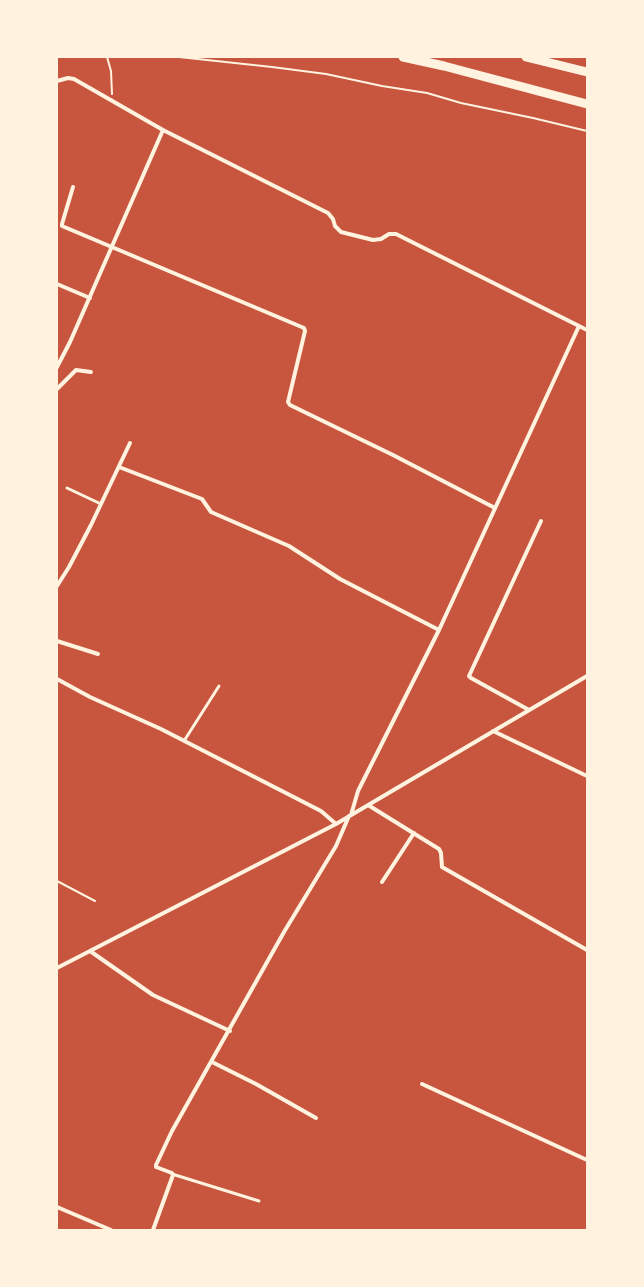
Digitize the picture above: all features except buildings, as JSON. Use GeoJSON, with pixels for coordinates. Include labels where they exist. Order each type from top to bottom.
{"type":"FeatureCollection","features":[{"type":"Feature","properties":{"kind":"highway"},"geometry":{"type":"LineString","coordinates":[[402,57],[444,66],[587,104]]}},
{"type":"Feature","properties":{"kind":"highway"},"geometry":{"type":"LineString","coordinates":[[526,57],[587,72]]}},
{"type":"Feature","properties":{"kind":"street"},"geometry":{"type":"LineString","coordinates":[[57,81],[71,78],[163,130],[328,213],[333,219],[335,226],[342,232],[373,240],[381,239],[389,234],[396,234],[587,330]]}},
{"type":"Feature","properties":{"kind":"street"},"geometry":{"type":"LineString","coordinates":[[57,366],[70,342],[90,298],[163,130]]}},
{"type":"Feature","properties":{"kind":"street"},"geometry":{"type":"LineString","coordinates":[[73,188],[62,226],[302,326],[305,331],[288,402],[290,405],[393,455],[495,508]]}},
{"type":"Feature","properties":{"kind":"street"},"geometry":{"type":"LineString","coordinates":[[57,284],[90,298]]}},
{"type":"Feature","properties":{"kind":"street"},"geometry":{"type":"LineString","coordinates":[[153,1230],[172,1174],[156,1167],[156,1165],[172,1131],[230,1031],[284,932],[336,846],[350,815],[358,791],[439,630],[579,326]]}},
{"type":"Feature","properties":{"kind":"street"},"geometry":{"type":"LineString","coordinates":[[57,389],[76,370],[91,372]]}},
{"type":"Feature","properties":{"kind":"street"},"geometry":{"type":"LineString","coordinates":[[57,586],[69,567],[130,443]]}},
{"type":"Feature","properties":{"kind":"street"},"geometry":{"type":"LineString","coordinates":[[119,467],[202,499],[211,512],[289,546],[340,579],[439,630]]}},
{"type":"Feature","properties":{"kind":"street"},"geometry":{"type":"LineString","coordinates":[[529,710],[469,676],[541,521]]}},
{"type":"Feature","properties":{"kind":"street"},"geometry":{"type":"LineString","coordinates":[[57,641],[98,654]]}},
{"type":"Feature","properties":{"kind":"street"},"geometry":{"type":"LineString","coordinates":[[57,968],[336,824],[587,676]]}},
{"type":"Feature","properties":{"kind":"street"},"geometry":{"type":"LineString","coordinates":[[57,679],[90,697],[184,741],[321,811],[336,824]]}},
{"type":"Feature","properties":{"kind":"street"},"geometry":{"type":"LineString","coordinates":[[493,731],[587,776]]}},
{"type":"Feature","properties":{"kind":"street"},"geometry":{"type":"LineString","coordinates":[[368,806],[439,849],[441,853],[442,867],[587,950]]}},
{"type":"Feature","properties":{"kind":"street"},"geometry":{"type":"LineString","coordinates":[[382,882],[414,833]]}},
{"type":"Feature","properties":{"kind":"street"},"geometry":{"type":"LineString","coordinates":[[90,951],[153,995],[230,1031]]}},
{"type":"Feature","properties":{"kind":"street"},"geometry":{"type":"LineString","coordinates":[[212,1062],[256,1084],[316,1118]]}},
{"type":"Feature","properties":{"kind":"street"},"geometry":{"type":"LineString","coordinates":[[422,1084],[587,1160]]}},
{"type":"Feature","properties":{"kind":"street"},"geometry":{"type":"LineString","coordinates":[[57,1207],[111,1230]]}},
{"type":"Feature","properties":{"kind":"lane"},"geometry":{"type":"LineString","coordinates":[[67,488],[101,504]]}},
{"type":"Feature","properties":{"kind":"lane"},"geometry":{"type":"LineString","coordinates":[[184,741],[219,686]]}},
{"type":"Feature","properties":{"kind":"lane"},"geometry":{"type":"LineString","coordinates":[[172,1174],[259,1201]]}},
{"type":"Feature","properties":{"kind":"path"},"geometry":{"type":"LineString","coordinates":[[107,57],[111,71],[113,101]]}},
{"type":"Feature","properties":{"kind":"path"},"geometry":{"type":"LineString","coordinates":[[179,57],[326,74],[382,86],[427,93],[587,131]]}},
{"type":"Feature","properties":{"kind":"path"},"geometry":{"type":"LineString","coordinates":[[57,881],[95,901]]}}]}
